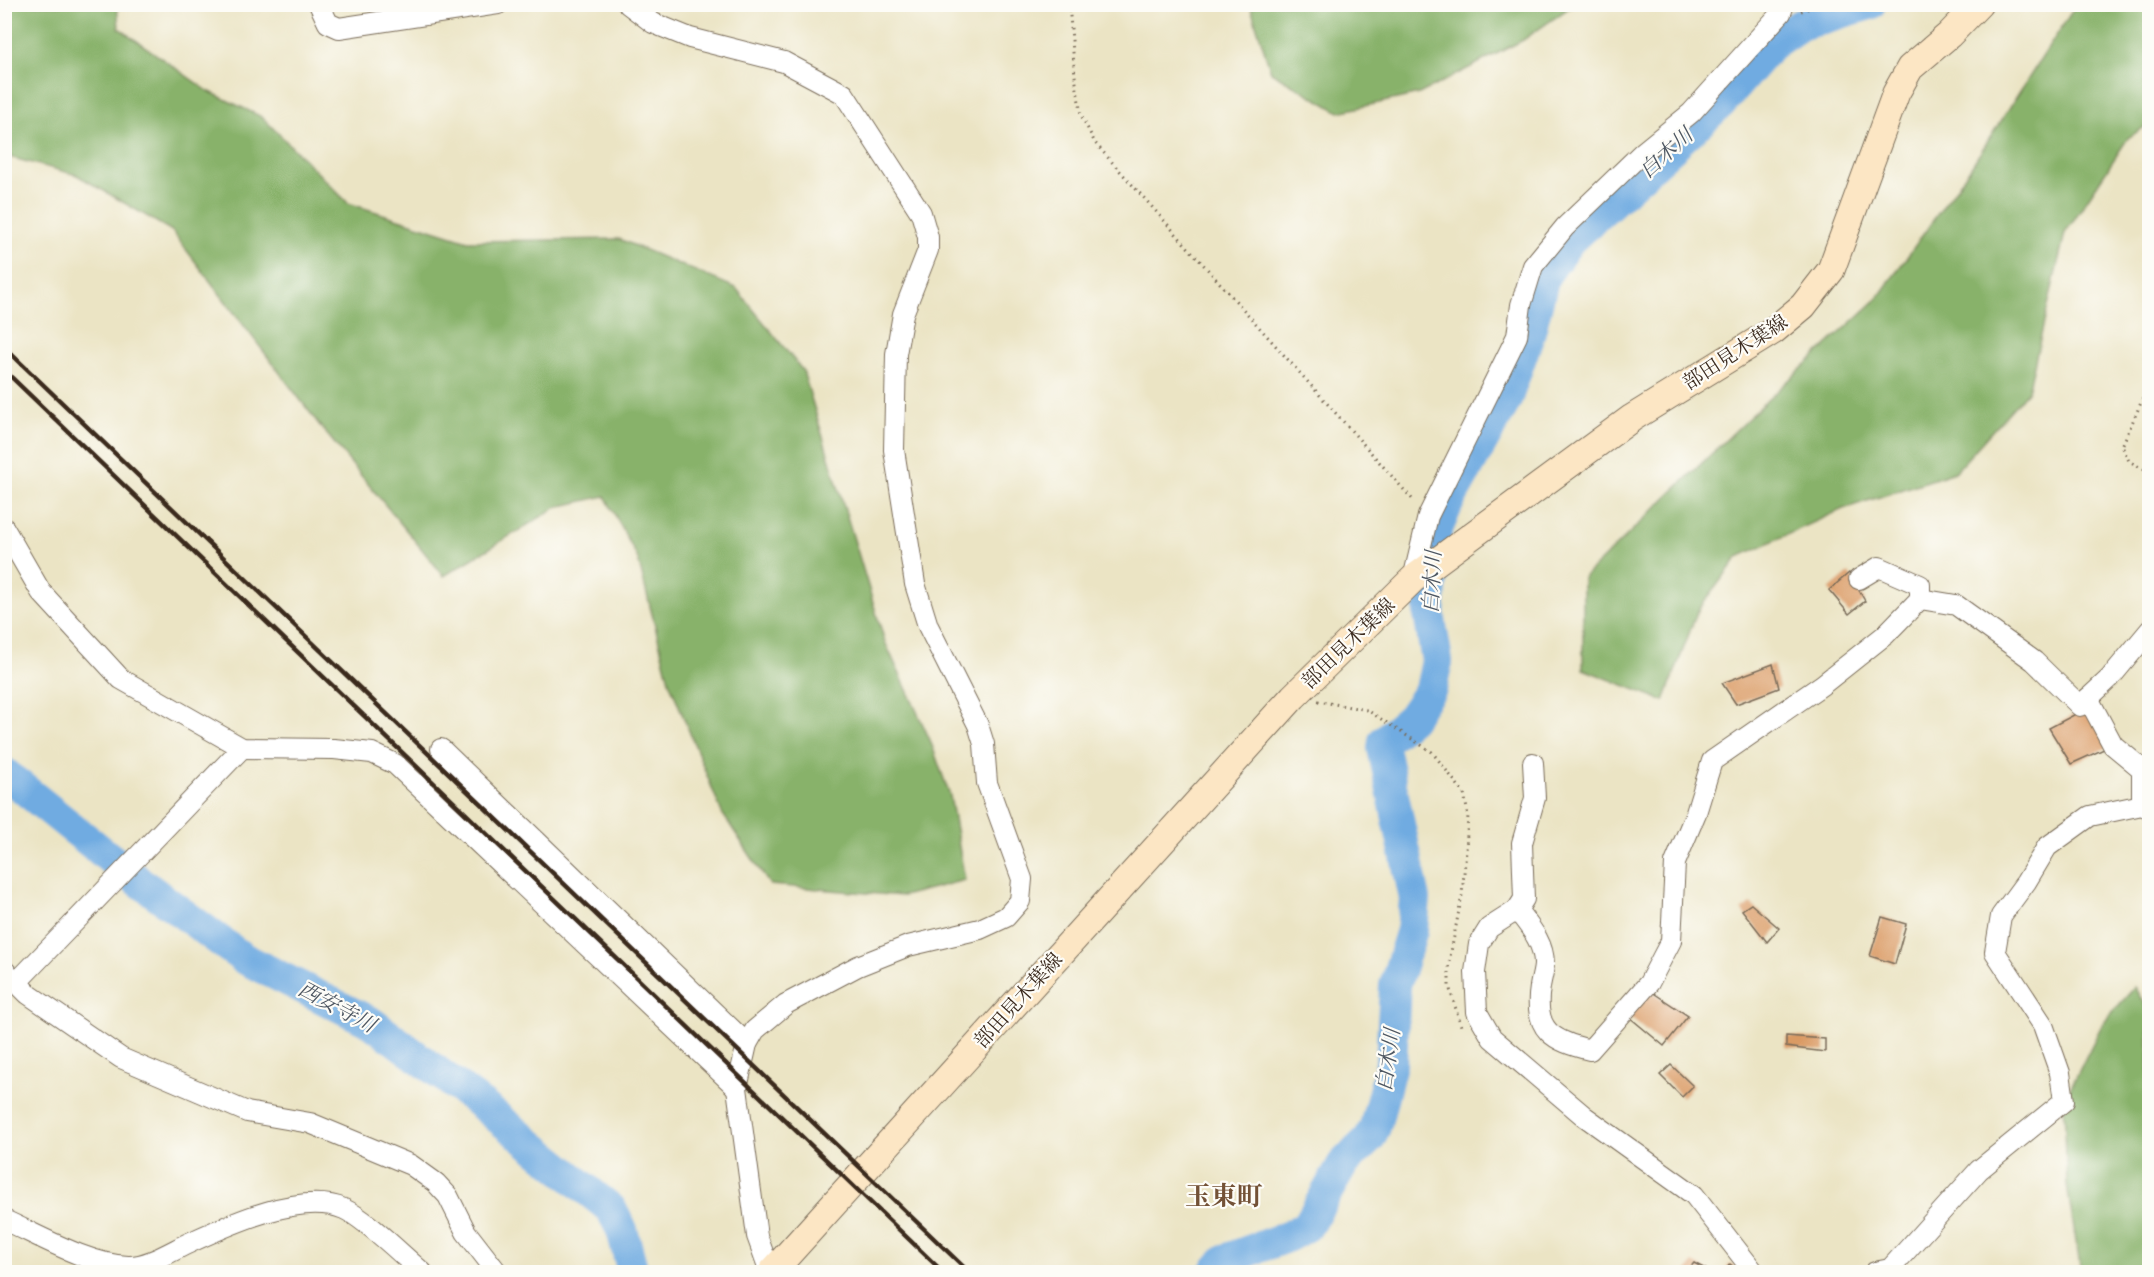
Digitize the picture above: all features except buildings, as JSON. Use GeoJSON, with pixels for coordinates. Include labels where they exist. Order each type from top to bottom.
{"type":"FeatureCollection","features":[{"type":"Feature","properties":{"kind":"main road","name":"部田見木葉線"},"geometry":{"type":"LineString","coordinates":[[779,1270],[1293,697],[1418,575],[1632,418],[1773,332],[1803,306],[1831,270],[1896,93],[1910,68],[1949,35],[1979,4]]}},
{"type":"Feature","properties":{"kind":"street"},"geometry":{"type":"LineString","coordinates":[[319,4],[328,23],[339,28],[498,4]]}},
{"type":"Feature","properties":{"kind":"street"},"geometry":{"type":"LineString","coordinates":[[628,4],[662,27],[690,38],[784,62],[844,94],[921,213],[928,237],[928,250],[903,314],[896,354],[894,450],[915,584],[928,626],[978,724],[984,744],[987,783],[1022,879],[1020,902],[1006,917],[971,932],[908,946],[858,966],[786,1004],[755,1030],[747,1044],[737,1088],[757,1236],[779,1270]]}},
{"type":"Feature","properties":{"kind":"street"},"geometry":{"type":"LineString","coordinates":[[1418,575],[1428,516],[1516,336],[1521,305],[1533,266],[1565,227],[1643,152],[1691,113],[1781,7]]}},
{"type":"Feature","properties":{"kind":"street"},"geometry":{"type":"LineString","coordinates":[[4,528],[41,592],[107,666],[122,679],[242,748],[334,749],[372,753],[395,764],[737,1088]]}},
{"type":"Feature","properties":{"kind":"street"},"geometry":{"type":"LineString","coordinates":[[1517,910],[1538,939],[1544,964],[1539,1012],[1547,1030],[1562,1043],[1590,1050],[1649,983],[1671,941],[1675,863],[1696,813],[1712,760],[1822,684],[1885,635],[1920,599],[1920,585],[1879,567],[1859,579]]}},
{"type":"Feature","properties":{"kind":"street"},"geometry":{"type":"LineString","coordinates":[[1920,599],[1956,605],[2034,661],[2080,706],[2110,678],[2150,630]]}},
{"type":"Feature","properties":{"kind":"street"},"geometry":{"type":"LineString","coordinates":[[1875,1272],[1890,1269],[1979,1170],[2064,1101],[2060,1073],[2043,1025],[1995,952],[2001,916],[2026,882],[2047,847],[2090,816],[2146,807],[2142,769],[2113,745],[2088,698]]}},
{"type":"Feature","properties":{"kind":"street"},"geometry":{"type":"LineString","coordinates":[[242,748],[135,859],[11,976],[28,994],[121,1058],[248,1112],[310,1122],[411,1165],[436,1183],[448,1196],[466,1232],[497,1272]]}},
{"type":"Feature","properties":{"kind":"street"},"geometry":{"type":"LineString","coordinates":[[441,749],[747,1044]]}},
{"type":"Feature","properties":{"kind":"street"},"geometry":{"type":"LineString","coordinates":[[1533,763],[1536,798],[1522,843],[1524,899],[1517,910],[1489,928],[1479,944],[1475,972],[1477,1012],[1492,1038],[1538,1079],[1694,1195],[1754,1272]]}},
{"type":"Feature","properties":{"kind":"street"},"geometry":{"type":"LineString","coordinates":[[4,1220],[102,1263],[130,1267],[215,1231],[279,1209],[313,1203],[344,1209],[422,1272]]}},
{"type":"Feature","properties":{"kind":"path"},"geometry":{"type":"LineString","coordinates":[[1069,4],[1081,115],[1095,143],[1428,516]]}},
{"type":"Feature","properties":{"kind":"path"},"geometry":{"type":"LineString","coordinates":[[2150,382],[2122,446],[2129,461],[2150,473]]}},
{"type":"Feature","properties":{"kind":"path"},"geometry":{"type":"LineString","coordinates":[[1293,697],[1367,710],[1432,752],[1454,777],[1464,793],[1468,815],[1466,851],[1462,895],[1449,962],[1449,986],[1461,1026],[1484,1023]]}},
{"type":"Feature","properties":{"kind":"green space"},"geometry":{"type":"Polygon","coordinates":[[[1250,4],[1573,5],[1523,40],[1419,94],[1339,112],[1271,72],[1250,4]]]}},
{"type":"Feature","properties":{"kind":"green space"},"geometry":{"type":"Polygon","coordinates":[[[4,5],[117,5],[119,28],[208,91],[262,117],[348,203],[468,241],[619,239],[736,288],[803,371],[885,642],[930,740],[950,796],[965,880],[903,896],[770,885],[722,813],[669,681],[638,559],[605,496],[557,507],[444,576],[321,427],[172,231],[77,175],[5,156],[4,5]]]}},
{"type":"Feature","properties":{"kind":"green space"},"geometry":{"type":"Polygon","coordinates":[[[2076,5],[2149,5],[2149,124],[2128,138],[2065,233],[2028,391],[1955,472],[1843,509],[1738,557],[1697,612],[1664,701],[1583,669],[1583,578],[1763,404],[1877,299],[1969,170],[2076,5]]]}},
{"type":"Feature","properties":{"kind":"green space"},"geometry":{"type":"Polygon","coordinates":[[[2135,987],[2149,1010],[2149,1272],[2081,1272],[2067,1185],[2064,1101],[2103,1023],[2135,987]]]}},
{"type":"Feature","properties":{"kind":"waterway","name":"白木川"},"geometry":{"type":"LineString","coordinates":[[1215,1272],[1225,1260],[1289,1236],[1308,1225],[1343,1164],[1369,1139],[1375,1127],[1391,1064],[1395,985],[1412,930],[1415,899],[1383,748],[1384,741],[1411,718],[1431,689],[1437,661],[1429,614],[1435,534],[1448,503],[1506,400],[1530,331],[1544,276],[1570,240],[1720,104],[1771,45],[1800,25],[1870,4]]}},
{"type":"Feature","properties":{"kind":"waterway","name":"西安寺川"},"geometry":{"type":"LineString","coordinates":[[4,773],[136,879],[243,958],[372,1023],[481,1104],[611,1209],[622,1230],[633,1272]]}},
{"type":"Feature","properties":{"kind":"railway"},"geometry":{"type":"LineString","coordinates":[[4,347],[969,1272]]}},
{"type":"Feature","properties":{"kind":"railway"},"geometry":{"type":"LineString","coordinates":[[4,370],[943,1272]]}},
{"type":"Feature","properties":{"kind":"district","name":"玉東町"},"geometry":{"type":"Point","coordinates":[1224,1196]}}]}
